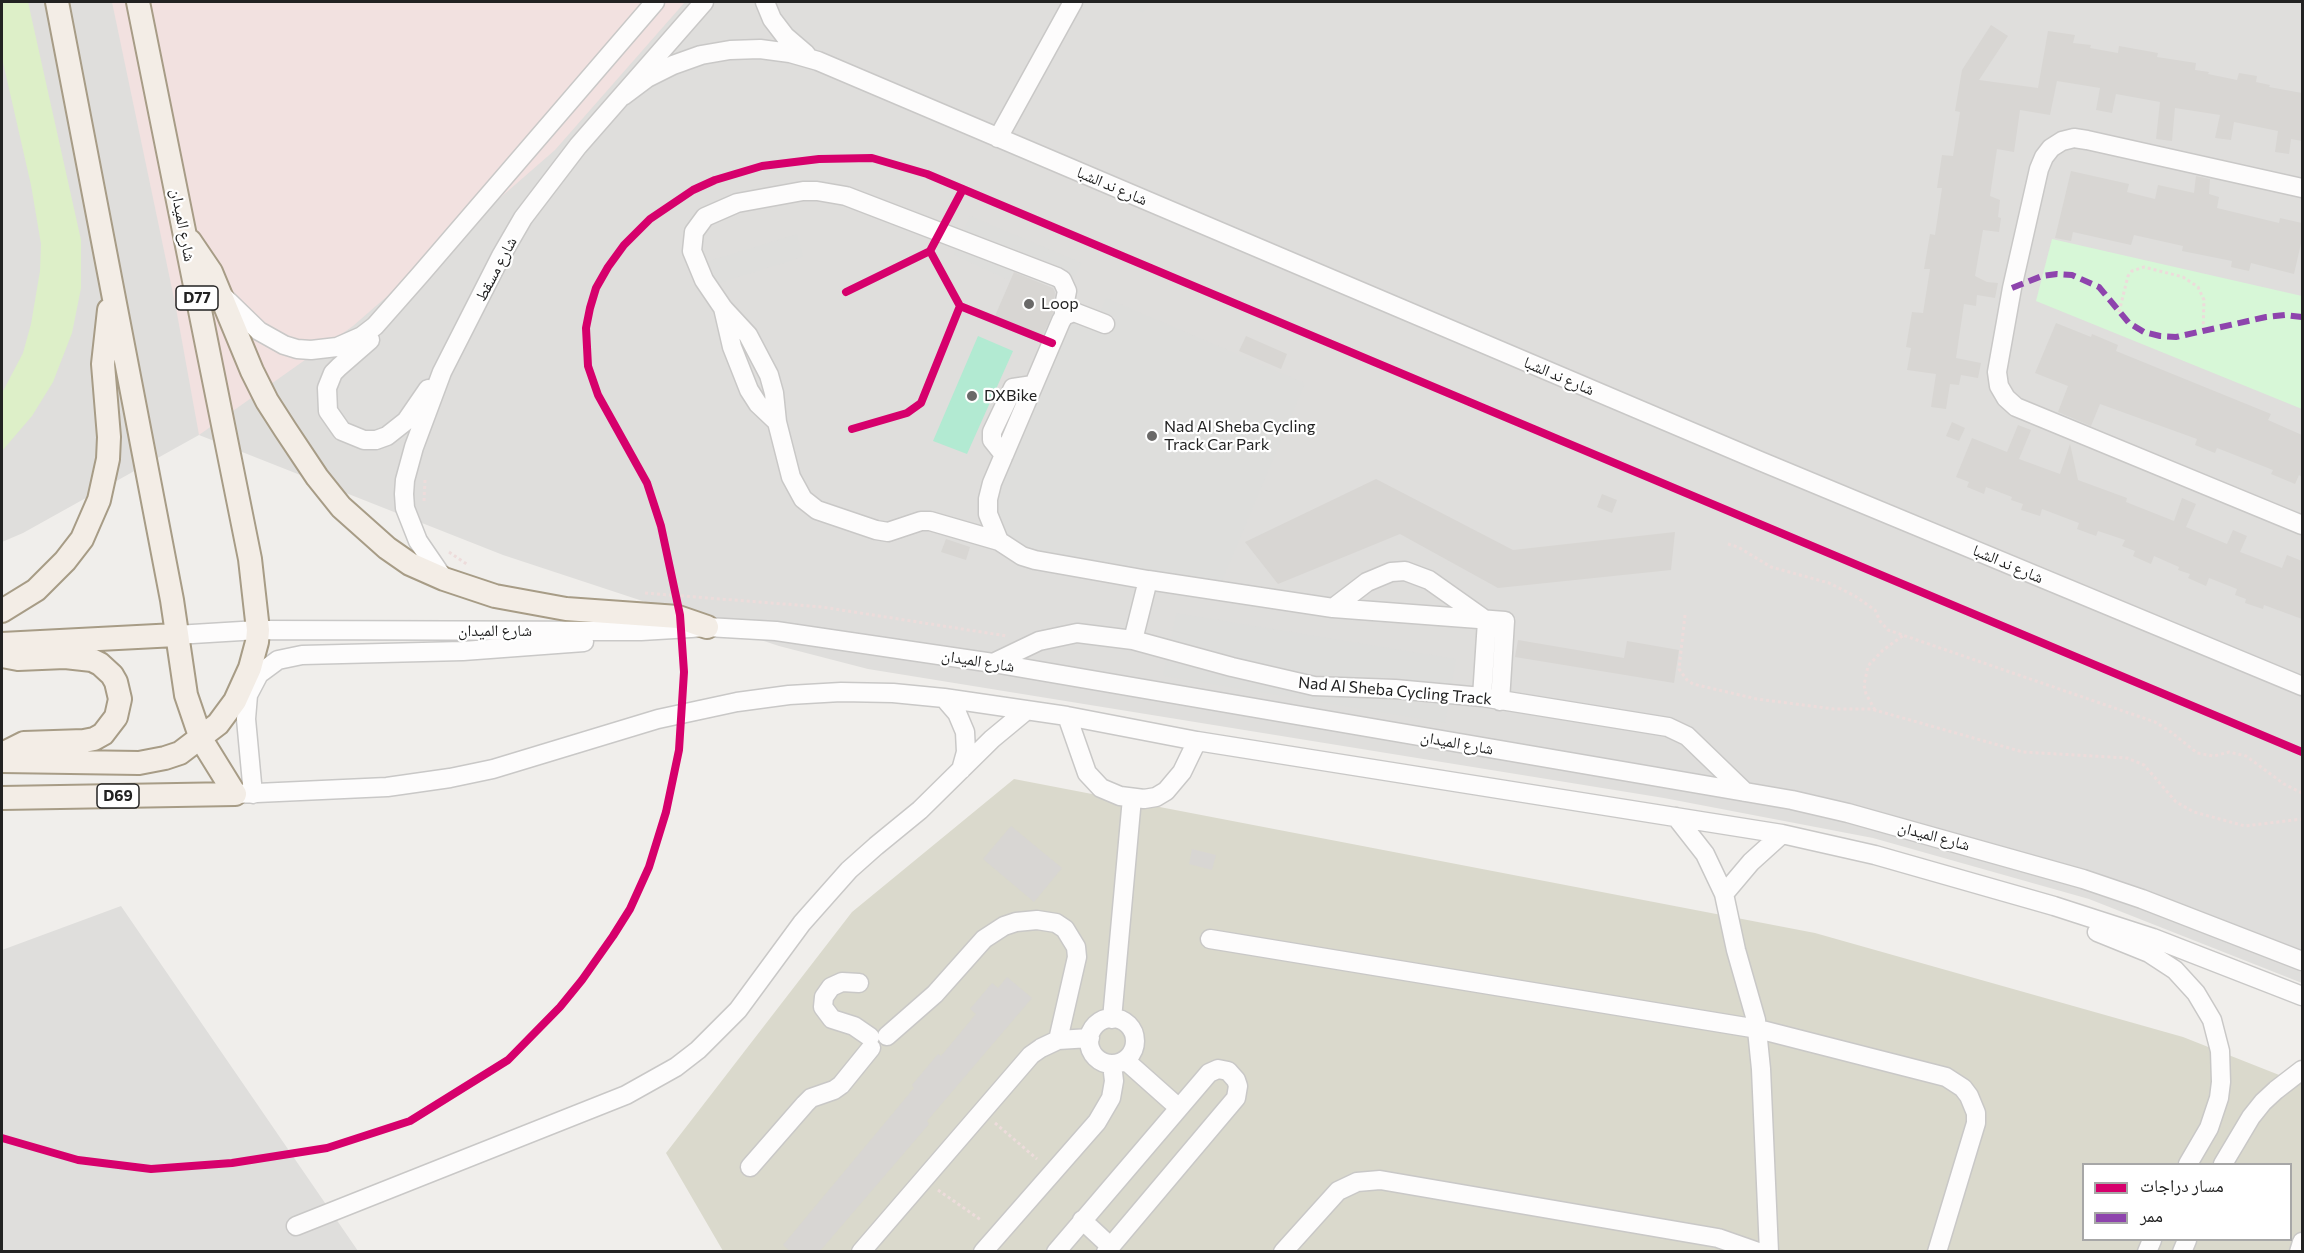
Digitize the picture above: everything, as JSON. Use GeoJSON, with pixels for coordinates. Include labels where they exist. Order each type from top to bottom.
{"type":"FeatureCollection","features":[{"type":"Feature","properties":{"kind":"main road"},"geometry":{"type":"LineString","coordinates":[[57,2],[172,600],[186,695],[201,739],[244,794]]}},
{"type":"Feature","properties":{"kind":"main road","name":"شارع الميدان"},"geometry":{"type":"LineString","coordinates":[[138,2],[248,547],[258,630]]}},
{"type":"Feature","properties":{"kind":"main road"},"geometry":{"type":"LineString","coordinates":[[184,234],[203,258],[267,401],[317,477],[341,507],[369,533],[410,564],[444,579],[495,596],[544,606],[599,613],[678,617],[706,627]]}},
{"type":"Feature","properties":{"kind":"main road"},"geometry":{"type":"LineString","coordinates":[[2,611],[36,590],[65,561],[82,539],[99,500],[108,459],[109,437],[103,364],[112,294]]}},
{"type":"Feature","properties":{"kind":"main road"},"geometry":{"type":"LineString","coordinates":[[2,761],[149,761],[180,753],[218,724],[235,701],[254,656],[258,630]]}},
{"type":"Feature","properties":{"kind":"main road"},"geometry":{"type":"LineString","coordinates":[[2,644],[176,635]]}},
{"type":"Feature","properties":{"kind":"main road"},"geometry":{"type":"LineString","coordinates":[[2,656],[18,659],[65,657],[92,660],[112,675],[120,699],[116,717],[103,734],[94,739],[24,743],[2,754]]}},
{"type":"Feature","properties":{"kind":"main road","name":"شارع الميدان"},"geometry":{"type":"LineString","coordinates":[[2,798],[244,794]]}},
{"type":"Feature","properties":{"kind":"street"},"geometry":{"type":"LineString","coordinates":[[220,293],[259,331],[284,345],[304,350],[324,350],[350,343],[375,326],[655,2]]}},
{"type":"Feature","properties":{"kind":"street","name":"شارع مسقط"},"geometry":{"type":"LineString","coordinates":[[444,579],[418,541],[405,508],[405,480],[422,424],[442,372],[501,255],[523,218],[554,176],[704,2]]}},
{"type":"Feature","properties":{"kind":"street","name":"شارع ند الشبا"},"geometry":{"type":"LineString","coordinates":[[765,2],[772,19],[785,36],[800,50],[818,61]]}},
{"type":"Feature","properties":{"kind":"street"},"geometry":{"type":"LineString","coordinates":[[998,138],[1073,2]]}},
{"type":"Feature","properties":{"kind":"street","name":"شارع ند الشبا"},"geometry":{"type":"LineString","coordinates":[[623,96],[647,78],[673,64],[701,55],[730,50],[760,49],[790,53],[818,61],[2302,687]]}},
{"type":"Feature","properties":{"kind":"street"},"geometry":{"type":"LineString","coordinates":[[2302,188],[2087,140],[2074,138],[2062,141],[2051,148],[2039,169],[2012,288],[1997,372],[2006,398],[2016,407],[2302,525]]}},
{"type":"Feature","properties":{"kind":"street"},"geometry":{"type":"LineString","coordinates":[[999,541],[988,514],[988,499],[1004,455],[1064,316],[1067,291],[1062,280],[940,234],[859,200],[832,193],[803,191],[736,203],[712,212],[698,224],[692,242],[692,251],[704,280],[723,308],[748,335],[766,367],[774,393],[777,422],[794,485],[803,499],[817,510],[888,532],[930,520],[999,541],[1022,556],[1035,560],[1148,580],[1333,608],[1496,621]]}},
{"type":"Feature","properties":{"kind":"street"},"geometry":{"type":"LineString","coordinates":[[386,313],[375,336],[339,367],[329,380],[326,403],[334,422],[342,430],[364,440],[376,440],[387,436],[406,421],[442,372]]}},
{"type":"Feature","properties":{"kind":"street"},"geometry":{"type":"LineString","coordinates":[[1064,316],[1069,313],[1079,313],[1105,324]]}},
{"type":"Feature","properties":{"kind":"street"},"geometry":{"type":"LineString","coordinates":[[1333,608],[1367,582],[1391,572],[1405,571],[1429,580],[1496,621]]}},
{"type":"Feature","properties":{"kind":"street"},"geometry":{"type":"LineString","coordinates":[[1379,576],[1375,594],[1380,612]]}},
{"type":"Feature","properties":{"kind":"street"},"geometry":{"type":"LineString","coordinates":[[1133,640],[1148,580]]}},
{"type":"Feature","properties":{"kind":"street"},"geometry":{"type":"LineString","coordinates":[[1426,616],[1431,598],[1429,580]]}},
{"type":"Feature","properties":{"kind":"street"},"geometry":{"type":"LineString","coordinates":[[1491,699],[1496,621]]}},
{"type":"Feature","properties":{"kind":"street","name":"شارع الميدان"},"geometry":{"type":"LineString","coordinates":[[258,630],[641,631],[706,627],[776,631],[993,663],[1792,800],[1860,816],[2084,879],[2302,961]]}},
{"type":"Feature","properties":{"kind":"street"},"geometry":{"type":"LineString","coordinates":[[176,635],[258,630]]}},
{"type":"Feature","properties":{"kind":"street"},"geometry":{"type":"LineString","coordinates":[[244,794],[248,695],[259,674],[278,660],[302,655],[463,651],[627,639],[641,631]]}},
{"type":"Feature","properties":{"kind":"street","name":"Nad Al Sheba Cycling Track"},"geometry":{"type":"LineString","coordinates":[[993,663],[1039,641],[1077,633],[1133,640],[1232,668],[1314,686],[1395,689],[1491,699],[1668,727],[1678,730],[1696,743],[1745,792]]}},
{"type":"Feature","properties":{"kind":"street","name":"شارع الميدان"},"geometry":{"type":"LineString","coordinates":[[244,794],[387,787],[450,778],[493,769],[658,719],[737,702],[789,695],[841,692],[893,693],[945,698],[1067,716],[1197,741],[1782,834],[1875,855],[2054,906],[2153,938],[2302,996]]}},
{"type":"Feature","properties":{"kind":"street"},"geometry":{"type":"LineString","coordinates":[[945,698],[957,713],[965,732],[966,752],[961,771]]}},
{"type":"Feature","properties":{"kind":"street"},"geometry":{"type":"LineString","coordinates":[[296,1226],[626,1095],[676,1067],[705,1043],[738,1010],[802,923],[849,870],[920,810],[992,739],[1027,710]]}},
{"type":"Feature","properties":{"kind":"street"},"geometry":{"type":"LineString","coordinates":[[1067,716],[1082,764],[1093,781],[1110,793],[1132,798],[1156,797],[1166,791],[1182,772],[1197,741]]}},
{"type":"Feature","properties":{"kind":"street"},"geometry":{"type":"LineString","coordinates":[[1112,1019],[1132,798]]}},
{"type":"Feature","properties":{"kind":"street"},"geometry":{"type":"LineString","coordinates":[[1676,817],[1705,854],[1724,894],[1736,950],[1758,1029],[1769,1251]]}},
{"type":"Feature","properties":{"kind":"street"},"geometry":{"type":"LineString","coordinates":[[1724,894],[1751,862],[1782,834]]}},
{"type":"Feature","properties":{"kind":"street"},"geometry":{"type":"LineString","coordinates":[[2054,906],[2081,924],[2162,960],[2186,981],[2205,1006],[2217,1035],[2221,1082],[2215,1113],[2189,1163]]}},
{"type":"Feature","properties":{"kind":"street"},"geometry":{"type":"LineString","coordinates":[[750,1167],[811,1098],[834,1090],[841,1085],[876,1040],[935,994],[984,939],[1004,926],[1037,920],[1056,923],[1072,937],[1077,957],[1058,1040]]}},
{"type":"Feature","properties":{"kind":"street"},"geometry":{"type":"LineString","coordinates":[[1210,939],[1758,1029],[1946,1077],[1963,1088],[1976,1113],[1975,1132],[1937,1251]]}},
{"type":"Feature","properties":{"kind":"street"},"geometry":{"type":"LineString","coordinates":[[859,983],[842,982],[831,987],[824,997],[823,1007],[832,1020],[854,1026],[876,1040]]}},
{"type":"Feature","properties":{"kind":"street"},"geometry":{"type":"LineString","coordinates":[[983,1251],[1097,1122],[1111,1098],[1119,1062],[1132,1053],[1135,1037],[1127,1024],[1112,1019],[1097,1024],[1090,1038],[1093,1053],[1098,1059],[1119,1062],[1179,1108]]}},
{"type":"Feature","properties":{"kind":"street"},"geometry":{"type":"LineString","coordinates":[[861,1251],[1031,1055],[1050,1042],[1090,1038]]}},
{"type":"Feature","properties":{"kind":"street"},"geometry":{"type":"LineString","coordinates":[[1056,1251],[1082,1220],[1179,1108],[1214,1070],[1228,1071],[1236,1080],[1238,1092],[1232,1104],[1108,1249],[1082,1220]]}},
{"type":"Feature","properties":{"kind":"street"},"geometry":{"type":"LineString","coordinates":[[2224,1163],[2251,1117],[2263,1102],[2302,1070]]}},
{"type":"Feature","properties":{"kind":"street"},"geometry":{"type":"LineString","coordinates":[[1283,1251],[1338,1191],[1357,1182],[1380,1180],[1718,1238],[1758,1251]]}},
{"type":"Feature","properties":{"kind":"street"},"geometry":{"type":"LineString","coordinates":[[2299,1251],[2302,1242]]}},
{"type":"Feature","properties":{"kind":"path"},"geometry":{"type":"LineString","coordinates":[[2119,312],[2128,276],[2132,271],[2144,267],[2183,277],[2198,287],[2204,300],[2203,331]]}},
{"type":"Feature","properties":{"kind":"path"},"geometry":{"type":"LineString","coordinates":[[405,480],[425,478],[425,508]]}},
{"type":"Feature","properties":{"kind":"path"},"geometry":{"type":"LineString","coordinates":[[1728,544],[1738,547],[1771,567],[1837,587],[1872,607],[1885,628],[2156,722],[2197,753],[2214,756],[2229,752],[2246,756],[2284,784],[2302,793]]}},
{"type":"Feature","properties":{"kind":"path"},"geometry":{"type":"LineString","coordinates":[[445,546],[450,554],[470,566]]}},
{"type":"Feature","properties":{"kind":"path"},"geometry":{"type":"LineString","coordinates":[[675,586],[678,606]]}},
{"type":"Feature","properties":{"kind":"path"},"geometry":{"type":"LineString","coordinates":[[638,592],[822,607],[1039,641]]}},
{"type":"Feature","properties":{"kind":"path"},"geometry":{"type":"LineString","coordinates":[[1685,615],[1679,669],[1693,684],[1757,699],[1833,709],[1875,710],[2023,752],[2127,758],[2136,760],[2151,770],[2171,798],[2181,806],[2237,825],[2253,826],[2302,819]]}},
{"type":"Feature","properties":{"kind":"path"},"geometry":{"type":"LineString","coordinates":[[1875,710],[1866,694],[1865,675],[1868,666],[1883,650],[1904,635]]}},
{"type":"Feature","properties":{"kind":"path"},"geometry":{"type":"LineString","coordinates":[[982,1113],[1037,1159]]}},
{"type":"Feature","properties":{"kind":"path"},"geometry":{"type":"LineString","coordinates":[[924,1180],[981,1220]]}},
{"type":"Feature","properties":{"kind":"shaded area"},"geometry":{"type":"Polygon","coordinates":[[[2,2],[2302,2],[2302,983],[2089,899],[1873,838],[1664,798],[868,669],[779,646],[503,555],[199,435],[23,533],[2,542],[2,2]]]}},
{"type":"Feature","properties":{"kind":"shaded area"},"geometry":{"type":"Polygon","coordinates":[[[112,2],[685,2],[555,150],[353,326],[199,435],[176,308],[112,2]]]}},
{"type":"Feature","properties":{"kind":"shaded area"},"geometry":{"type":"Polygon","coordinates":[[[1121,2],[1149,2],[1143,13],[1121,2]]]}},
{"type":"Feature","properties":{"kind":"shaded area"},"geometry":{"type":"Polygon","coordinates":[[[970,216],[1082,263],[1075,277],[1019,255],[1009,280],[954,255],[970,216]]]}},
{"type":"Feature","properties":{"kind":"shaded area"},"geometry":{"type":"Polygon","coordinates":[[[797,234],[803,257],[716,284],[709,261],[797,234]]]}},
{"type":"Feature","properties":{"kind":"shaded area","name":"Nad Al Sheba Cycling Track Car Park"},"geometry":{"type":"Polygon","coordinates":[[[1106,298],[1305,383],[1221,583],[1029,554],[1013,544],[1002,529],[996,510],[999,488],[1078,304],[1100,313],[1106,298]]]}},
{"type":"Feature","properties":{"kind":"shaded area"},"geometry":{"type":"Polygon","coordinates":[[[1176,613],[1456,659],[1445,723],[1163,676],[1176,613]]]}},
{"type":"Feature","properties":{"kind":"shaded area"},"geometry":{"type":"Polygon","coordinates":[[[1014,779],[1815,933],[2183,1037],[2302,1084],[2302,1251],[723,1251],[666,1153],[852,912],[1014,779]]]}},
{"type":"Feature","properties":{"kind":"shaded area"},"geometry":{"type":"Polygon","coordinates":[[[121,906],[358,1251],[2,1252],[2,950],[121,906]]]}},
{"type":"Feature","properties":{"kind":"green space"},"geometry":{"type":"Polygon","coordinates":[[[2,2],[28,2],[81,240],[81,288],[72,333],[53,382],[32,416],[2,451],[2,393],[23,353],[31,324],[40,271],[41,244],[31,185],[2,58],[2,2]]]}},
{"type":"Feature","properties":{"kind":"green space"},"geometry":{"type":"Polygon","coordinates":[[[2052,239],[2302,296],[2302,409],[2036,301],[2052,239]]]}},
{"type":"Feature","properties":{"kind":"green space","name":"DXBike"},"geometry":{"type":"Polygon","coordinates":[[[978,336],[1013,351],[967,454],[933,441],[978,336]]]}},
{"type":"Feature","properties":{"kind":"building"},"geometry":{"type":"Polygon","coordinates":[[[1991,25],[2008,36],[1979,80],[2038,88],[2048,31],[2075,35],[2073,43],[2091,45],[2090,48],[2118,53],[2119,46],[2158,53],[2157,57],[2196,63],[2195,70],[2209,72],[2208,74],[2237,80],[2239,73],[2257,76],[2256,82],[2270,85],[2269,87],[2302,93],[2302,141],[2291,139],[2289,154],[2275,152],[2278,131],[2234,122],[2231,140],[2215,138],[2220,115],[2175,108],[2172,141],[2156,139],[2160,102],[2116,94],[2112,113],[2096,110],[2100,88],[2057,81],[2050,115],[2020,110],[2014,152],[1997,149],[1990,196],[2000,200],[1999,232],[1983,230],[1975,276],[1987,282],[1998,283],[1995,298],[1977,295],[1976,306],[1964,304],[1956,358],[1981,363],[1978,378],[1961,375],[1959,385],[1950,384],[1946,409],[1931,407],[1936,374],[1907,370],[1911,348],[1906,347],[1912,312],[1923,313],[1930,269],[1924,269],[1930,234],[1935,235],[1942,188],[1937,188],[1942,155],[1953,156],[1960,112],[1955,111],[1962,70],[1991,25]]]}},
{"type":"Feature","properties":{"kind":"building"},"geometry":{"type":"Polygon","coordinates":[[[2071,171],[2129,184],[2127,192],[2155,199],[2158,185],[2194,193],[2196,176],[2210,179],[2209,194],[2219,197],[2217,208],[2279,223],[2280,218],[2302,223],[2302,239],[2294,274],[2251,263],[2249,271],[2231,267],[2232,261],[2182,251],[2183,246],[2134,235],[2131,245],[2073,232],[2071,241],[2055,238],[2071,171]]]}},
{"type":"Feature","properties":{"kind":"building","name":"Loop"},"geometry":{"type":"Polygon","coordinates":[[[1014,272],[1053,288],[1055,292],[1053,313],[1043,335],[995,316],[1014,272]]]}},
{"type":"Feature","properties":{"kind":"building"},"geometry":{"type":"Polygon","coordinates":[[[2056,323],[2118,345],[2116,351],[2271,414],[2268,420],[2302,435],[2302,477],[2299,475],[2295,484],[2271,474],[2273,470],[2217,448],[2215,453],[2195,445],[2197,439],[2100,404],[2091,426],[2058,412],[2068,386],[2035,373],[2056,323]]]}},
{"type":"Feature","properties":{"kind":"building"},"geometry":{"type":"Polygon","coordinates":[[[1246,336],[1287,354],[1281,369],[1239,351],[1246,336]]]}},
{"type":"Feature","properties":{"kind":"building"},"geometry":{"type":"Polygon","coordinates":[[[1952,422],[1965,428],[1959,441],[1946,436],[1952,422]]]}},
{"type":"Feature","properties":{"kind":"building"},"geometry":{"type":"Polygon","coordinates":[[[2018,425],[2031,430],[2019,459],[2060,474],[2070,444],[2078,480],[2127,498],[2126,502],[2174,521],[2182,498],[2196,504],[2186,527],[2227,544],[2233,530],[2247,536],[2240,552],[2282,568],[2287,555],[2302,561],[2302,619],[2264,605],[2263,609],[2245,603],[2246,599],[2235,595],[2237,589],[2209,578],[2206,586],[2188,578],[2190,574],[2178,570],[2179,567],[2154,556],[2151,564],[2133,556],[2135,551],[2122,546],[2125,540],[2098,531],[2096,536],[2077,529],[2079,523],[2042,509],[2040,516],[2021,510],[2023,504],[2011,500],[2012,497],[1986,487],[1984,494],[1967,487],[1969,482],[1956,477],[1972,438],[2007,452],[2018,425]]]}},
{"type":"Feature","properties":{"kind":"building"},"geometry":{"type":"Polygon","coordinates":[[[1376,479],[1513,550],[1675,532],[1671,570],[1498,588],[1400,534],[1278,584],[1245,542],[1376,479]]]}},
{"type":"Feature","properties":{"kind":"building"},"geometry":{"type":"Polygon","coordinates":[[[1602,494],[1617,500],[1612,513],[1597,507],[1602,494]]]}},
{"type":"Feature","properties":{"kind":"building"},"geometry":{"type":"Polygon","coordinates":[[[946,539],[970,547],[966,560],[941,552],[946,539]]]}},
{"type":"Feature","properties":{"kind":"building"},"geometry":{"type":"Polygon","coordinates":[[[1518,640],[1624,658],[1627,641],[1679,650],[1674,683],[1515,657],[1518,640]]]}},
{"type":"Feature","properties":{"kind":"building"},"geometry":{"type":"Polygon","coordinates":[[[1011,826],[1062,868],[1034,902],[983,859],[1011,826]]]}},
{"type":"Feature","properties":{"kind":"building"},"geometry":{"type":"Polygon","coordinates":[[[1192,849],[1216,855],[1212,870],[1189,864],[1192,849]]]}},
{"type":"Feature","properties":{"kind":"building"},"geometry":{"type":"Polygon","coordinates":[[[1007,977],[1032,998],[927,1121],[929,1124],[820,1251],[790,1251],[783,1245],[914,1088],[912,1085],[938,1054],[941,1056],[976,1014],[970,1009],[992,983],[998,988],[1007,977]]]}},
{"type":"Feature","properties":{"kind":"marked path"},"geometry":{"type":"LineString","coordinates":[[2012,288],[2042,276],[2072,275],[2099,287],[2129,323],[2144,332],[2160,336],[2176,337],[2266,317],[2285,315],[2302,317]]}},
{"type":"Feature","properties":{"kind":"cycle path"},"geometry":{"type":"LineString","coordinates":[[2,1138],[78,1160],[151,1169],[232,1163],[327,1148],[410,1121],[508,1060],[560,1007],[582,980],[630,909],[649,867],[666,812],[679,750],[684,672],[680,615],[661,526],[647,483],[598,395],[588,366],[586,328],[590,308],[596,288],[608,267],[624,245],[650,219],[693,190],[715,180],[762,166],[819,159],[872,158],[927,174],[2302,752]]}},
{"type":"Feature","properties":{"kind":"cycle path"},"geometry":{"type":"LineString","coordinates":[[852,429],[907,413],[921,403],[960,306],[930,251],[963,189]]}},
{"type":"Feature","properties":{"kind":"cycle path"},"geometry":{"type":"LineString","coordinates":[[846,292],[930,251]]}},
{"type":"Feature","properties":{"kind":"cycle path"},"geometry":{"type":"LineString","coordinates":[[960,306],[1052,343]]}},
{"type":"Feature","properties":{"kind":"place","name":"Loop"},"geometry":{"type":"Point","coordinates":[1029,304]}},
{"type":"Feature","properties":{"kind":"place","name":"DXBike"},"geometry":{"type":"Point","coordinates":[972,396]}},
{"type":"Feature","properties":{"kind":"place","name":"Nad Al Sheba Cycling Track Car Park"},"geometry":{"type":"Point","coordinates":[1152,436]}}]}
